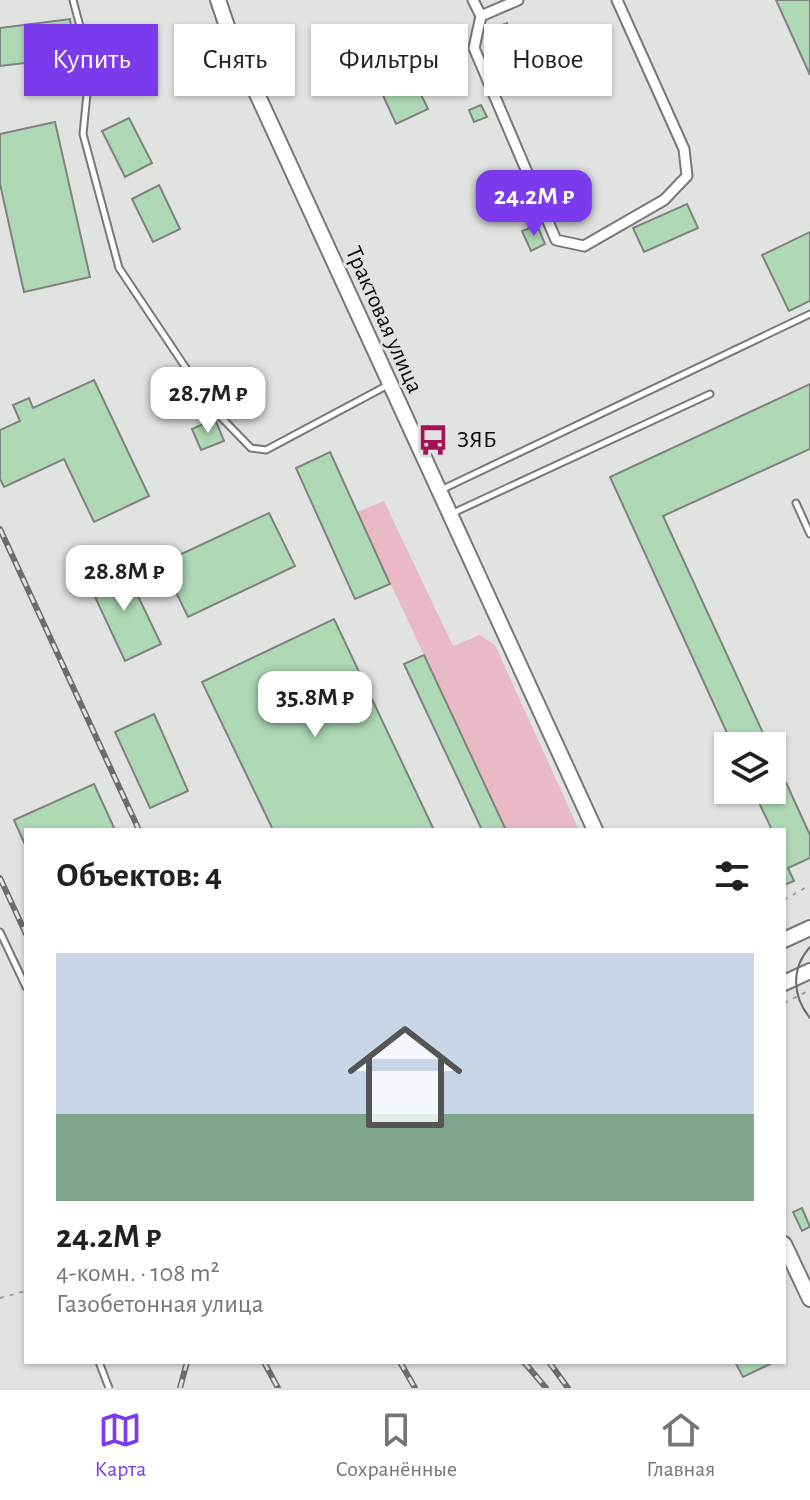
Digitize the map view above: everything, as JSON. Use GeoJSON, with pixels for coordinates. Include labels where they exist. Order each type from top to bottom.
{"type":"FeatureCollection","features":[{"type":"Feature","properties":{"kind":"main road","name":"Трактовая улица"},"geometry":{"type":"LineString","coordinates":[[218,0],[230,35],[594,828]]}},
{"type":"Feature","properties":{"kind":"main road"},"geometry":{"type":"LineString","coordinates":[[786,937],[810,928]]}},
{"type":"Feature","properties":{"kind":"main road"},"geometry":{"type":"LineString","coordinates":[[786,980],[810,971]]}},
{"type":"Feature","properties":{"kind":"main road"},"geometry":{"type":"LineString","coordinates":[[786,1248],[809,1295]]}},
{"type":"Feature","properties":{"kind":"street"},"geometry":{"type":"LineString","coordinates":[[473,0],[481,16],[474,48],[556,240],[584,246],[664,200],[687,176],[684,149],[617,0]]}},
{"type":"Feature","properties":{"kind":"street"},"geometry":{"type":"LineString","coordinates":[[481,16],[518,0]]}},
{"type":"Feature","properties":{"kind":"lane"},"geometry":{"type":"LineString","coordinates":[[73,0],[90,64],[83,134],[119,268],[214,410],[251,448],[266,450],[389,385]]}},
{"type":"Feature","properties":{"kind":"lane"},"geometry":{"type":"LineString","coordinates":[[438,491],[810,314]]}},
{"type":"Feature","properties":{"kind":"lane"},"geometry":{"type":"LineString","coordinates":[[449,515],[710,394]]}},
{"type":"Feature","properties":{"kind":"lane"},"geometry":{"type":"LineString","coordinates":[[796,503],[810,534]]}},
{"type":"Feature","properties":{"kind":"lane"},"geometry":{"type":"LineString","coordinates":[[0,932],[24,983]]}},
{"type":"Feature","properties":{"kind":"lane"},"geometry":{"type":"LineString","coordinates":[[100,1364],[109,1388]]}},
{"type":"Feature","properties":{"kind":"path"},"geometry":{"type":"LineString","coordinates":[[786,899],[810,885]]}},
{"type":"Feature","properties":{"kind":"path"},"geometry":{"type":"LineString","coordinates":[[786,1002],[810,990]]}},
{"type":"Feature","properties":{"kind":"path"},"geometry":{"type":"LineString","coordinates":[[0,1298],[24,1292]]}},
{"type":"Feature","properties":{"kind":"shaded area"},"geometry":{"type":"Polygon","coordinates":[[[384,501],[453,646],[480,635],[495,645],[578,828],[505,828],[357,512],[384,501]]]}},
{"type":"Feature","properties":{"kind":"building"},"geometry":{"type":"Polygon","coordinates":[[[776,0],[810,0],[810,75],[776,0]]]}},
{"type":"Feature","properties":{"kind":"building"},"geometry":{"type":"Polygon","coordinates":[[[70,19],[71,24],[31,24],[70,19]]]}},
{"type":"Feature","properties":{"kind":"building"},"geometry":{"type":"Polygon","coordinates":[[[24,25],[24,63],[0,66],[0,28],[24,25]]]}},
{"type":"Feature","properties":{"kind":"building"},"geometry":{"type":"Polygon","coordinates":[[[383,96],[422,96],[428,109],[396,124],[383,96]]]}},
{"type":"Feature","properties":{"kind":"building"},"geometry":{"type":"Polygon","coordinates":[[[481,105],[487,117],[474,122],[469,110],[481,105]]]}},
{"type":"Feature","properties":{"kind":"building"},"geometry":{"type":"Polygon","coordinates":[[[129,118],[152,163],[125,177],[102,131],[129,118]]]}},
{"type":"Feature","properties":{"kind":"building"},"geometry":{"type":"Polygon","coordinates":[[[55,122],[90,277],[24,292],[0,184],[0,134],[55,122]]]}},
{"type":"Feature","properties":{"kind":"building"},"geometry":{"type":"Polygon","coordinates":[[[159,185],[180,229],[153,242],[132,199],[159,185]]]}},
{"type":"Feature","properties":{"kind":"building"},"geometry":{"type":"Polygon","coordinates":[[[687,204],[698,228],[644,252],[633,228],[687,204]]]}},
{"type":"Feature","properties":{"kind":"building"},"geometry":{"type":"Polygon","coordinates":[[[537,225],[545,244],[531,251],[522,231],[537,225]]]}},
{"type":"Feature","properties":{"kind":"building"},"geometry":{"type":"Polygon","coordinates":[[[810,232],[810,301],[789,311],[762,255],[810,232]]]}},
{"type":"Feature","properties":{"kind":"building"},"geometry":{"type":"Polygon","coordinates":[[[94,380],[149,496],[94,522],[64,459],[4,487],[0,479],[0,430],[20,421],[13,405],[29,398],[33,408],[94,380]]]}},
{"type":"Feature","properties":{"kind":"building"},"geometry":{"type":"Polygon","coordinates":[[[810,384],[810,449],[663,516],[763,732],[727,732],[610,477],[810,384]]]}},
{"type":"Feature","properties":{"kind":"building"},"geometry":{"type":"Polygon","coordinates":[[[215,419],[224,441],[201,450],[192,429],[215,419]]]}},
{"type":"Feature","properties":{"kind":"building"},"geometry":{"type":"Polygon","coordinates":[[[330,452],[390,584],[355,599],[296,468],[330,452]]]}},
{"type":"Feature","properties":{"kind":"building"},"geometry":{"type":"Polygon","coordinates":[[[269,513],[295,566],[188,617],[162,563],[269,513]]]}},
{"type":"Feature","properties":{"kind":"building"},"geometry":{"type":"Polygon","coordinates":[[[123,565],[161,644],[125,661],[88,582],[123,565]]]}},
{"type":"Feature","properties":{"kind":"building"},"geometry":{"type":"Polygon","coordinates":[[[334,619],[433,828],[272,828],[202,682],[334,619]]]}},
{"type":"Feature","properties":{"kind":"building"},"geometry":{"type":"Polygon","coordinates":[[[424,655],[505,828],[481,828],[404,664],[424,655]]]}},
{"type":"Feature","properties":{"kind":"building"},"geometry":{"type":"Polygon","coordinates":[[[154,714],[188,791],[150,808],[115,732],[154,714]]]}},
{"type":"Feature","properties":{"kind":"building"},"geometry":{"type":"Polygon","coordinates":[[[786,783],[810,835],[810,858],[788,868],[794,881],[786,884],[786,828],[771,828],[760,804],[786,804],[786,783]]]}},
{"type":"Feature","properties":{"kind":"building"},"geometry":{"type":"Polygon","coordinates":[[[94,784],[114,828],[24,828],[24,842],[14,820],[94,784]]]}},
{"type":"Feature","properties":{"kind":"building"},"geometry":{"type":"Polygon","coordinates":[[[802,1208],[810,1227],[802,1231],[793,1212],[802,1208]]]}},
{"type":"Feature","properties":{"kind":"building"},"geometry":{"type":"Polygon","coordinates":[[[736,1364],[770,1364],[743,1377],[736,1364]]]}},
{"type":"Feature","properties":{"kind":"tram line"},"geometry":{"type":"LineString","coordinates":[[810,947],[799,964],[796,982],[800,1001],[810,1018]]}},
{"type":"Feature","properties":{"kind":"railway"},"geometry":{"type":"LineString","coordinates":[[0,529],[138,828]]}},
{"type":"Feature","properties":{"kind":"railway"},"geometry":{"type":"LineString","coordinates":[[0,878],[24,930]]}},
{"type":"Feature","properties":{"kind":"railway"},"geometry":{"type":"LineString","coordinates":[[180,1388],[186,1364]]}},
{"type":"Feature","properties":{"kind":"railway"},"geometry":{"type":"LineString","coordinates":[[265,1364],[278,1388]]}},
{"type":"Feature","properties":{"kind":"railway"},"geometry":{"type":"LineString","coordinates":[[401,1364],[415,1388]]}},
{"type":"Feature","properties":{"kind":"railway"},"geometry":{"type":"LineString","coordinates":[[526,1364],[546,1388]]}},
{"type":"Feature","properties":{"kind":"railway"},"geometry":{"type":"LineString","coordinates":[[550,1364],[568,1388]]}},
{"type":"Feature","properties":{"kind":"place","name":"ЗЯБ"},"geometry":{"type":"Point","coordinates":[433,440]}}]}
